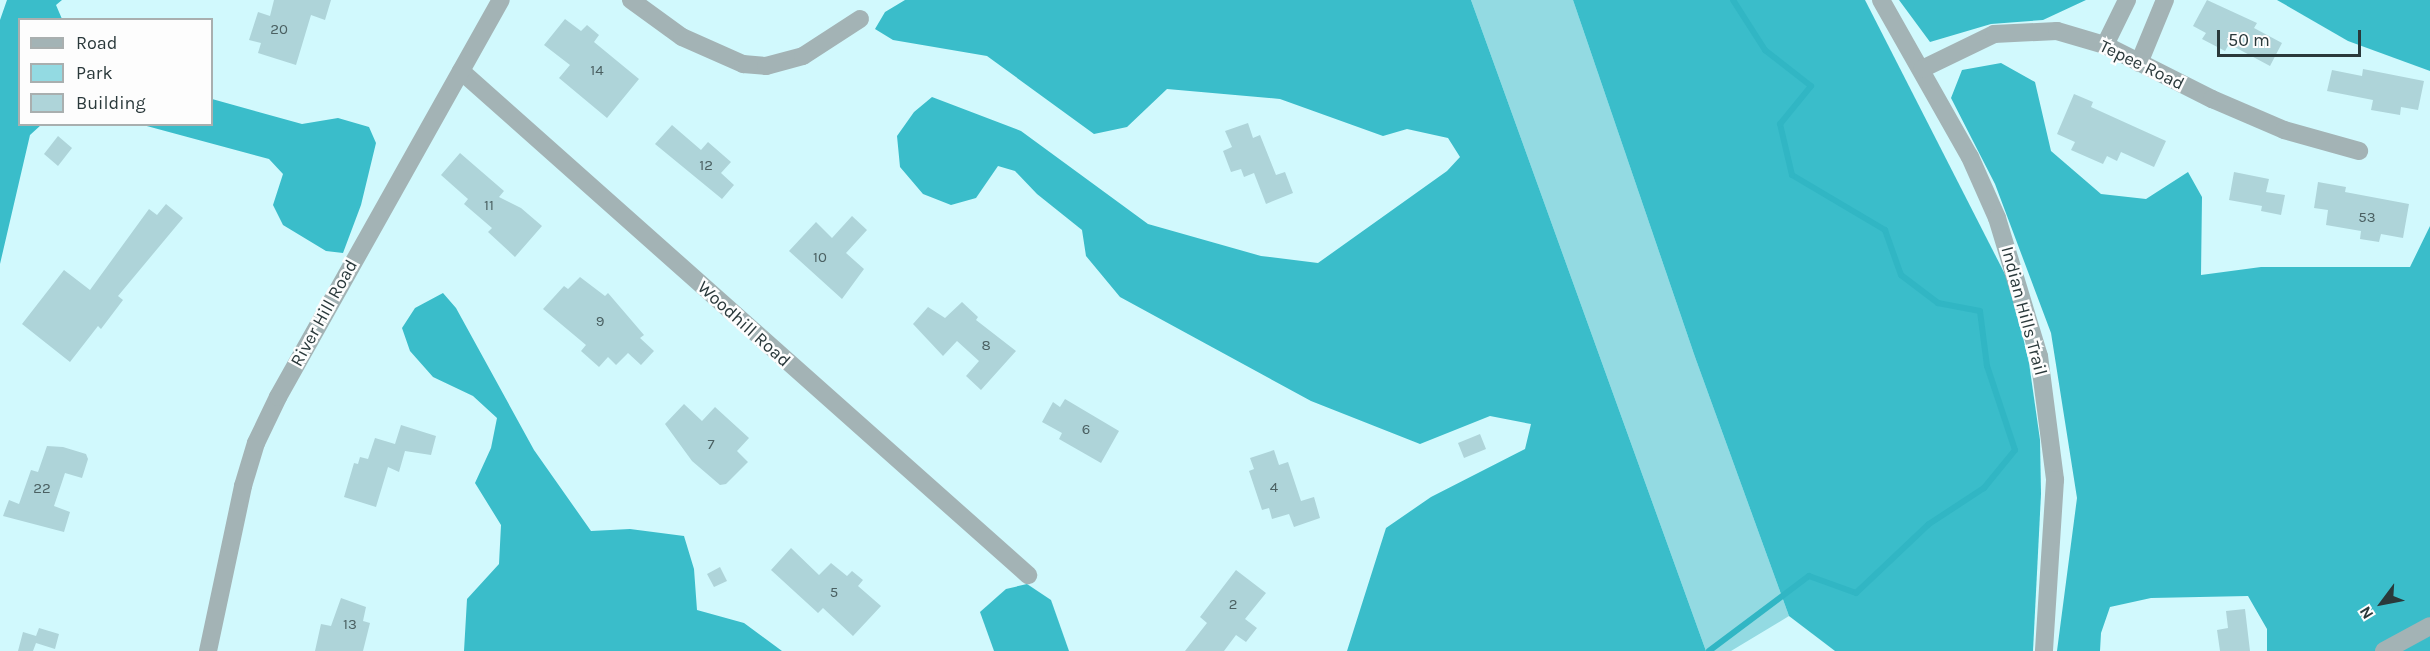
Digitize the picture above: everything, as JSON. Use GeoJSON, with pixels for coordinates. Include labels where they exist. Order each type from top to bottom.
{"type":"FeatureCollection","features":[{"type":"Feature","properties":{"kind":"street","name":"River Hill Road"},"geometry":{"type":"LineString","coordinates":[[208,651],[243,486],[256,443],[289,376],[501,0]]}},
{"type":"Feature","properties":{"kind":"street"},"geometry":{"type":"LineString","coordinates":[[632,0],[655,21],[691,42],[743,64],[766,66],[803,56],[860,19]]}},
{"type":"Feature","properties":{"kind":"street","name":"Indian Hills Trail"},"geometry":{"type":"LineString","coordinates":[[1881,0],[1922,69],[1997,218],[2039,356],[2055,480],[2044,651]]}},
{"type":"Feature","properties":{"kind":"street"},"geometry":{"type":"LineString","coordinates":[[2105,45],[2127,0]]}},
{"type":"Feature","properties":{"kind":"street"},"geometry":{"type":"LineString","coordinates":[[2139,63],[2165,0]]}},
{"type":"Feature","properties":{"kind":"street","name":"Tepee Road"},"geometry":{"type":"LineString","coordinates":[[1922,69],[1982,39],[2008,31],[2057,31],[2105,45],[2284,130],[2359,151]]}},
{"type":"Feature","properties":{"kind":"street","name":"Woodhill Road"},"geometry":{"type":"LineString","coordinates":[[461,72],[1028,575]]}},
{"type":"Feature","properties":{"kind":"street"},"geometry":{"type":"LineString","coordinates":[[2384,651],[2430,626]]}},
{"type":"Feature","properties":{"kind":"green space"},"geometry":{"type":"Polygon","coordinates":[[[1471,0],[1573,0],[1695,357],[1789,616],[1731,651],[1706,651],[1471,0]]]}},
{"type":"Feature","properties":{"kind":"shaded area"},"geometry":{"type":"Polygon","coordinates":[[[7,0],[62,0],[56,5],[62,18],[18,18],[18,126],[40,126],[30,135],[0,264],[0,20],[7,0]]]}},
{"type":"Feature","properties":{"kind":"shaded area"},"geometry":{"type":"Polygon","coordinates":[[[905,0],[1471,0],[1706,651],[1347,651],[1386,528],[1431,497],[1525,449],[1531,424],[1490,416],[1420,444],[1311,401],[1120,297],[1086,256],[1082,230],[1037,194],[1015,171],[998,166],[976,198],[951,205],[923,194],[900,167],[897,136],[914,112],[932,97],[1021,131],[1148,224],[1261,256],[1318,263],[1447,171],[1460,157],[1448,138],[1407,129],[1383,136],[1280,99],[1167,89],[1127,127],[1094,134],[987,56],[893,40],[875,29],[885,12],[905,0]]]}},
{"type":"Feature","properties":{"kind":"shaded area"},"geometry":{"type":"Polygon","coordinates":[[[1573,0],[1865,0],[2011,286],[2029,363],[2040,440],[2041,494],[2033,651],[1835,651],[1789,616],[1695,357],[1573,0]]]}},
{"type":"Feature","properties":{"kind":"shaded area"},"geometry":{"type":"Polygon","coordinates":[[[1899,0],[2086,0],[2043,20],[1991,24],[1930,42],[1899,0]]]}},
{"type":"Feature","properties":{"kind":"shaded area"},"geometry":{"type":"Polygon","coordinates":[[[2277,0],[2430,0],[2430,71],[2348,41],[2277,0]]]}},
{"type":"Feature","properties":{"kind":"shaded area"},"geometry":{"type":"Polygon","coordinates":[[[2001,63],[2035,82],[2051,151],[2101,194],[2146,199],[2188,172],[2202,197],[2201,275],[2261,267],[2410,267],[2430,226],[2430,651],[2267,651],[2267,629],[2248,596],[2151,598],[2110,607],[2101,633],[2100,651],[2057,651],[2077,498],[2051,333],[1995,184],[1951,98],[1962,70],[2001,63]]]}},
{"type":"Feature","properties":{"kind":"shaded area"},"geometry":{"type":"Polygon","coordinates":[[[213,99],[302,124],[338,118],[369,127],[376,143],[361,205],[343,253],[326,251],[283,225],[273,205],[283,174],[269,159],[147,126],[213,126],[213,99]]]}},
{"type":"Feature","properties":{"kind":"shaded area"},"geometry":{"type":"Polygon","coordinates":[[[443,293],[456,308],[534,450],[591,531],[630,529],[684,536],[694,569],[697,610],[744,623],[782,651],[464,651],[467,599],[499,564],[501,525],[475,483],[491,448],[497,418],[473,396],[433,377],[410,351],[402,328],[415,308],[443,293]]]}},
{"type":"Feature","properties":{"kind":"shaded area"},"geometry":{"type":"Polygon","coordinates":[[[1027,584],[1051,600],[1069,651],[994,651],[980,612],[1006,589],[1027,584]]]}},
{"type":"Feature","properties":{"kind":"building"},"geometry":{"type":"Polygon","coordinates":[[[274,0],[331,0],[325,20],[311,15],[296,65],[258,53],[261,43],[249,40],[258,12],[270,16],[274,0]]]}},
{"type":"Feature","properties":{"kind":"building"},"geometry":{"type":"Polygon","coordinates":[[[2207,0],[2257,23],[2254,28],[2282,43],[2270,66],[2229,44],[2225,51],[2202,39],[2206,33],[2193,26],[2207,0]]]}},
{"type":"Feature","properties":{"kind":"building"},"geometry":{"type":"Polygon","coordinates":[[[565,19],[581,31],[587,25],[599,35],[594,42],[639,79],[607,118],[559,78],[570,65],[544,45],[565,19]]]}},
{"type":"Feature","properties":{"kind":"building"},"geometry":{"type":"Polygon","coordinates":[[[2363,69],[2424,81],[2418,110],[2401,107],[2400,115],[2371,110],[2373,100],[2327,91],[2332,70],[2362,76],[2363,69]]]}},
{"type":"Feature","properties":{"kind":"building"},"geometry":{"type":"Polygon","coordinates":[[[2074,94],[2093,102],[2091,107],[2166,141],[2154,167],[2121,152],[2117,161],[2107,156],[2103,164],[2071,150],[2075,142],[2057,134],[2074,94]]]}},
{"type":"Feature","properties":{"kind":"building"},"geometry":{"type":"Polygon","coordinates":[[[1248,123],[1253,138],[1260,135],[1276,175],[1285,172],[1293,193],[1266,204],[1254,173],[1244,177],[1241,169],[1231,172],[1223,151],[1232,147],[1225,131],[1248,123]]]}},
{"type":"Feature","properties":{"kind":"building"},"geometry":{"type":"Polygon","coordinates":[[[672,125],[701,150],[708,142],[731,162],[721,173],[734,185],[722,199],[655,144],[672,125]]]}},
{"type":"Feature","properties":{"kind":"building"},"geometry":{"type":"Polygon","coordinates":[[[58,136],[72,148],[58,166],[44,154],[58,136]]]}},
{"type":"Feature","properties":{"kind":"building"},"geometry":{"type":"Polygon","coordinates":[[[460,153],[504,191],[499,197],[521,208],[542,226],[515,257],[488,232],[492,228],[464,204],[468,199],[441,175],[460,153]]]}},
{"type":"Feature","properties":{"kind":"building"},"geometry":{"type":"Polygon","coordinates":[[[2234,172],[2269,179],[2266,192],[2285,195],[2281,215],[2261,211],[2262,206],[2229,200],[2234,172]]]}},
{"type":"Feature","properties":{"kind":"building"},"geometry":{"type":"Polygon","coordinates":[[[2318,182],[2346,187],[2345,192],[2409,204],[2403,238],[2381,234],[2379,242],[2360,239],[2361,231],[2326,225],[2328,210],[2314,208],[2318,182]]]}},
{"type":"Feature","properties":{"kind":"building"},"geometry":{"type":"Polygon","coordinates":[[[166,204],[183,218],[118,296],[123,300],[101,329],[98,326],[70,362],[22,324],[64,270],[90,290],[149,209],[157,215],[166,204]]]}},
{"type":"Feature","properties":{"kind":"building"},"geometry":{"type":"Polygon","coordinates":[[[852,216],[867,230],[846,253],[864,269],[842,299],[789,251],[816,222],[832,238],[852,216]]]}},
{"type":"Feature","properties":{"kind":"building"},"geometry":{"type":"Polygon","coordinates":[[[580,277],[605,296],[608,293],[644,335],[640,338],[654,351],[641,365],[628,353],[616,365],[608,357],[599,367],[581,351],[586,345],[543,309],[564,286],[568,289],[580,277]]]}},
{"type":"Feature","properties":{"kind":"building"},"geometry":{"type":"Polygon","coordinates":[[[962,302],[978,317],[976,320],[1016,351],[981,390],[966,376],[979,361],[957,341],[943,356],[913,324],[928,307],[945,318],[962,302]]]}},
{"type":"Feature","properties":{"kind":"building"},"geometry":{"type":"Polygon","coordinates":[[[1065,399],[1119,431],[1101,463],[1059,439],[1062,433],[1042,422],[1053,402],[1060,407],[1065,399]]]}},
{"type":"Feature","properties":{"kind":"building"},"geometry":{"type":"Polygon","coordinates":[[[684,404],[702,421],[715,407],[749,438],[737,451],[748,462],[726,484],[720,485],[692,461],[665,424],[684,404]]]}},
{"type":"Feature","properties":{"kind":"building"},"geometry":{"type":"Polygon","coordinates":[[[401,425],[436,436],[431,455],[405,451],[399,472],[388,467],[376,507],[344,497],[354,463],[358,464],[360,457],[368,459],[375,438],[395,444],[401,425]]]}},
{"type":"Feature","properties":{"kind":"building"},"geometry":{"type":"Polygon","coordinates":[[[1480,434],[1486,449],[1464,458],[1458,443],[1480,434]]]}},
{"type":"Feature","properties":{"kind":"building"},"geometry":{"type":"Polygon","coordinates":[[[47,446],[63,447],[86,454],[88,459],[82,478],[65,473],[54,506],[70,512],[64,532],[3,516],[9,500],[19,504],[31,470],[38,472],[47,446]]]}},
{"type":"Feature","properties":{"kind":"building"},"geometry":{"type":"Polygon","coordinates":[[[1274,450],[1279,465],[1288,462],[1301,501],[1314,497],[1320,518],[1294,527],[1289,514],[1272,519],[1269,508],[1262,510],[1249,471],[1254,469],[1250,458],[1274,450]]]}},
{"type":"Feature","properties":{"kind":"building"},"geometry":{"type":"Polygon","coordinates":[[[791,548],[819,575],[831,563],[847,576],[852,571],[863,580],[858,586],[881,606],[853,636],[823,608],[818,613],[771,570],[791,548]]]}},
{"type":"Feature","properties":{"kind":"building"},"geometry":{"type":"Polygon","coordinates":[[[720,567],[727,581],[714,587],[707,574],[720,567]]]}},
{"type":"Feature","properties":{"kind":"building"},"geometry":{"type":"Polygon","coordinates":[[[1236,570],[1266,593],[1245,619],[1257,628],[1246,642],[1236,635],[1224,651],[1185,651],[1207,623],[1200,617],[1236,570]]]}},
{"type":"Feature","properties":{"kind":"building"},"geometry":{"type":"Polygon","coordinates":[[[341,598],[366,607],[363,621],[370,623],[363,651],[315,651],[321,624],[331,626],[341,598]]]}},
{"type":"Feature","properties":{"kind":"building"},"geometry":{"type":"Polygon","coordinates":[[[2245,609],[2250,651],[2220,651],[2217,630],[2228,628],[2226,611],[2245,609]]]}},
{"type":"Feature","properties":{"kind":"building"},"geometry":{"type":"Polygon","coordinates":[[[39,628],[59,634],[55,649],[36,643],[33,651],[18,651],[23,632],[36,636],[39,628]]]}},
{"type":"Feature","properties":{"kind":"waterway"},"geometry":{"type":"LineString","coordinates":[[1709,651],[1809,576],[1856,593],[1929,524],[1984,488],[2015,450],[1987,366],[1980,311],[1938,303],[1901,275],[1885,230],[1792,175],[1780,124],[1811,86],[1765,50],[1733,0]]}}]}
